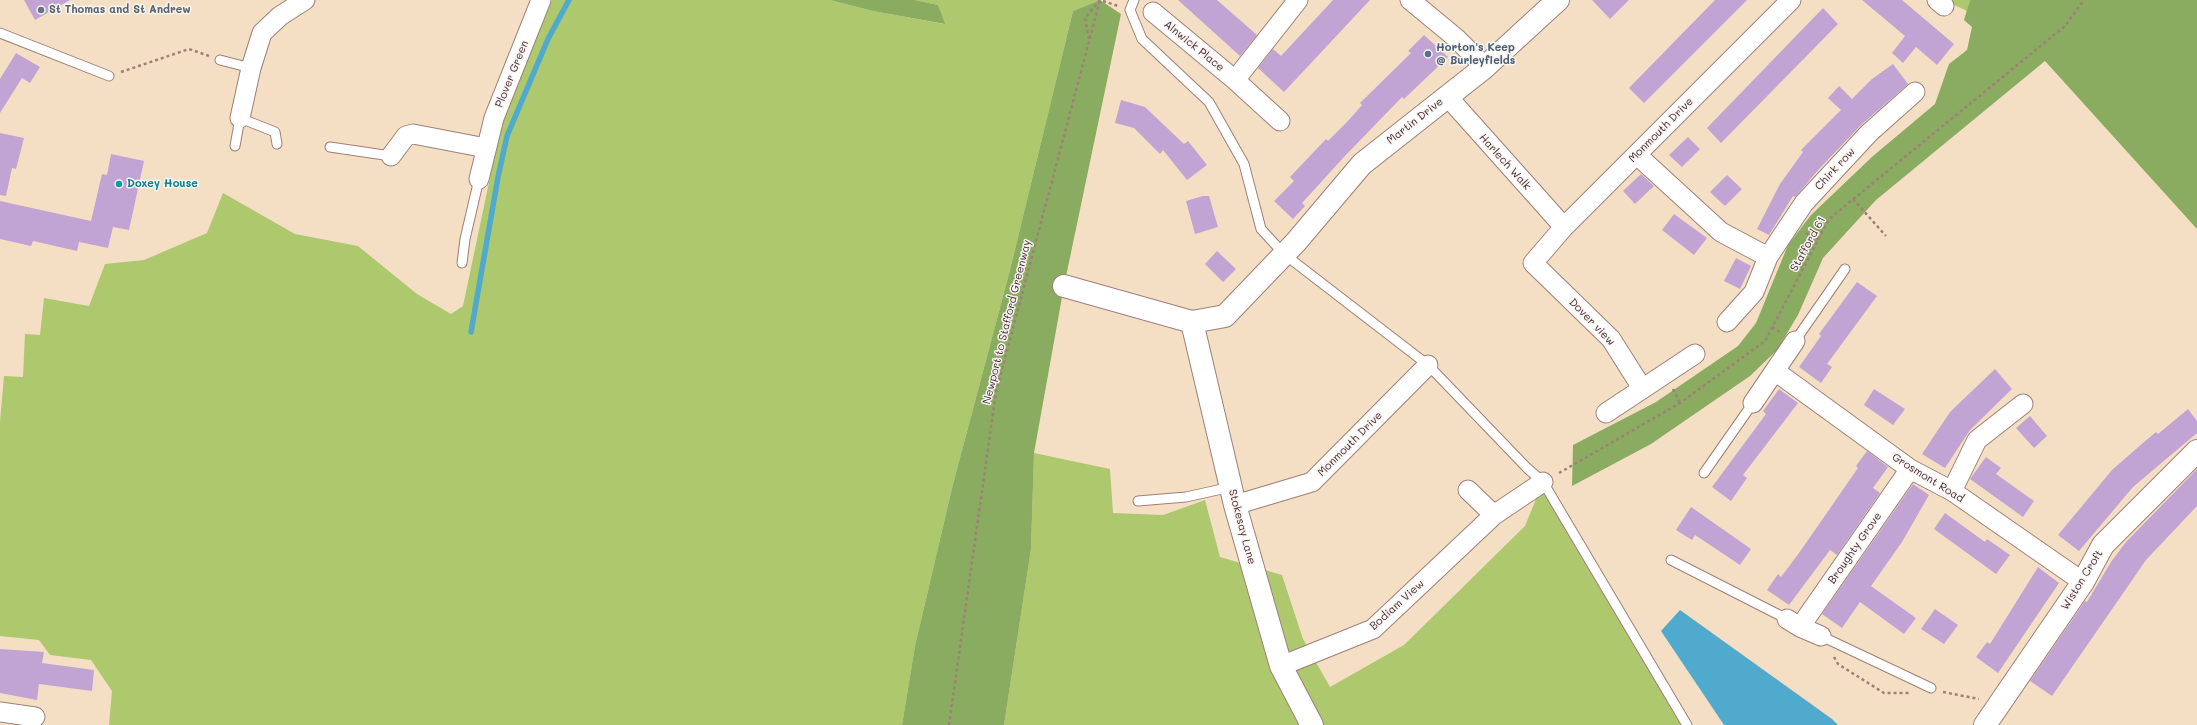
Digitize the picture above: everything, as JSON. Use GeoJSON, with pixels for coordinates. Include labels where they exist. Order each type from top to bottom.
{"type":"FeatureCollection","features":[{"type":"Feature","properties":{"kind":"street"},"geometry":{"type":"LineString","coordinates":[[240,118],[251,68],[262,33],[280,16],[305,0]]}},
{"type":"Feature","properties":{"kind":"street","name":"Plover Green"},"geometry":{"type":"LineString","coordinates":[[479,179],[486,148],[505,86],[538,12],[541,0]]}},
{"type":"Feature","properties":{"kind":"street","name":"Alnwick Place"},"geometry":{"type":"LineString","coordinates":[[1235,80],[1298,0]]}},
{"type":"Feature","properties":{"kind":"street"},"geometry":{"type":"LineString","coordinates":[[1410,0],[1456,38],[1486,67]]}},
{"type":"Feature","properties":{"kind":"street","name":"Martin Drive"},"geometry":{"type":"LineString","coordinates":[[1192,322],[1225,316],[1284,254],[1362,164],[1486,67],[1558,0]]}},
{"type":"Feature","properties":{"kind":"street","name":"Monmouth Drive"},"geometry":{"type":"LineString","coordinates":[[1533,263],[1564,227],[1791,0]]}},
{"type":"Feature","properties":{"kind":"street","name":"Alnwick Place"},"geometry":{"type":"LineString","coordinates":[[1153,12],[1235,80],[1280,122]]}},
{"type":"Feature","properties":{"kind":"street","name":"Chirk row"},"geometry":{"type":"LineString","coordinates":[[1727,322],[1754,292],[1768,257],[1804,203],[1868,133],[1916,92]]}},
{"type":"Feature","properties":{"kind":"street","name":"Harlech Walk"},"geometry":{"type":"LineString","coordinates":[[1447,96],[1564,227]]}},
{"type":"Feature","properties":{"kind":"street"},"geometry":{"type":"LineString","coordinates":[[391,156],[406,136],[413,134],[486,148]]}},
{"type":"Feature","properties":{"kind":"street"},"geometry":{"type":"LineString","coordinates":[[1636,155],[1721,232],[1768,257]]}},
{"type":"Feature","properties":{"kind":"street","name":"Dover view"},"geometry":{"type":"LineString","coordinates":[[1533,263],[1611,339],[1642,388]]}},
{"type":"Feature","properties":{"kind":"street"},"geometry":{"type":"LineString","coordinates":[[1064,286],[1192,322]]}},
{"type":"Feature","properties":{"kind":"street","name":"Stokesay Lane"},"geometry":{"type":"LineString","coordinates":[[1192,322],[1233,496],[1281,666],[1312,725]]}},
{"type":"Feature","properties":{"kind":"street"},"geometry":{"type":"LineString","coordinates":[[1753,403],[1795,341]]}},
{"type":"Feature","properties":{"kind":"street"},"geometry":{"type":"LineString","coordinates":[[1606,413],[1695,354]]}},
{"type":"Feature","properties":{"kind":"street","name":"Monmouth Drive"},"geometry":{"type":"LineString","coordinates":[[1233,496],[1312,482],[1428,365]]}},
{"type":"Feature","properties":{"kind":"street","name":"Grosmont Road"},"geometry":{"type":"LineString","coordinates":[[1775,371],[1910,468],[1952,492],[2083,582]]}},
{"type":"Feature","properties":{"kind":"street"},"geometry":{"type":"LineString","coordinates":[[1952,492],[1977,440],[2023,404]]}},
{"type":"Feature","properties":{"kind":"street","name":"Wiston Croft"},"geometry":{"type":"LineString","coordinates":[[1985,725],[2083,582],[2103,545],[2197,451]]}},
{"type":"Feature","properties":{"kind":"street","name":"Broughty Grove"},"geometry":{"type":"LineString","coordinates":[[1793,623],[1910,468]]}},
{"type":"Feature","properties":{"kind":"street","name":"Bodiam View"},"geometry":{"type":"LineString","coordinates":[[1281,666],[1373,629],[1494,515],[1543,482]]}},
{"type":"Feature","properties":{"kind":"street"},"geometry":{"type":"LineString","coordinates":[[1468,490],[1494,515]]}},
{"type":"Feature","properties":{"kind":"street"},"geometry":{"type":"LineString","coordinates":[[1793,623],[1821,636]]}},
{"type":"Feature","properties":{"kind":"street"},"geometry":{"type":"LineString","coordinates":[[0,712],[35,717]]}},
{"type":"Feature","properties":{"kind":"lane"},"geometry":{"type":"LineString","coordinates":[[1134,0],[1130,10],[1142,40],[1209,102],[1244,164],[1261,229],[1284,254],[1428,365],[1527,468],[1543,482],[1687,725]]}},
{"type":"Feature","properties":{"kind":"lane"},"geometry":{"type":"LineString","coordinates":[[0,33],[109,76]]}},
{"type":"Feature","properties":{"kind":"lane"},"geometry":{"type":"LineString","coordinates":[[220,60],[251,68]]}},
{"type":"Feature","properties":{"kind":"lane"},"geometry":{"type":"LineString","coordinates":[[235,146],[240,118],[274,132],[277,144]]}},
{"type":"Feature","properties":{"kind":"lane"},"geometry":{"type":"LineString","coordinates":[[330,147],[391,156]]}},
{"type":"Feature","properties":{"kind":"lane"},"geometry":{"type":"LineString","coordinates":[[462,263],[465,239],[479,179]]}},
{"type":"Feature","properties":{"kind":"lane"},"geometry":{"type":"LineString","coordinates":[[1795,341],[1845,269]]}},
{"type":"Feature","properties":{"kind":"lane"},"geometry":{"type":"LineString","coordinates":[[1704,473],[1753,403]]}},
{"type":"Feature","properties":{"kind":"lane"},"geometry":{"type":"LineString","coordinates":[[1138,501],[1233,496]]}},
{"type":"Feature","properties":{"kind":"lane"},"geometry":{"type":"LineString","coordinates":[[1671,560],[1793,623]]}},
{"type":"Feature","properties":{"kind":"lane"},"geometry":{"type":"LineString","coordinates":[[1821,636],[1931,688]]}},
{"type":"Feature","properties":{"kind":"path"},"geometry":{"type":"LineString","coordinates":[[1089,39],[1085,18],[1100,0],[1130,10]]}},
{"type":"Feature","properties":{"kind":"path","name":"Newport to Stafford Greenway"},"geometry":{"type":"LineString","coordinates":[[949,725],[996,392],[1100,0]]}},
{"type":"Feature","properties":{"kind":"path","name":"Stafford 61"},"geometry":{"type":"LineString","coordinates":[[1543,482],[1680,403],[1765,341],[1829,219],[2065,26],[2084,0]]}},
{"type":"Feature","properties":{"kind":"path"},"geometry":{"type":"LineString","coordinates":[[109,76],[189,49],[220,60]]}},
{"type":"Feature","properties":{"kind":"path"},"geometry":{"type":"LineString","coordinates":[[1853,199],[1886,236]]}},
{"type":"Feature","properties":{"kind":"green space"},"geometry":{"type":"Polygon","coordinates":[[[552,0],[830,0],[873,11],[944,24],[938,5],[915,0],[1100,0],[1073,11],[1010,270],[953,484],[915,646],[902,725],[109,725],[112,691],[91,660],[50,655],[39,640],[0,636],[0,422],[4,376],[23,377],[25,334],[40,335],[44,298],[89,306],[105,264],[144,260],[207,233],[223,193],[295,234],[358,246],[417,294],[451,314],[463,306],[500,130],[552,0]]]}},
{"type":"Feature","properties":{"kind":"green space"},"geometry":{"type":"Polygon","coordinates":[[[830,0],[915,0],[938,5],[945,24],[873,11],[830,0]]]}},
{"type":"Feature","properties":{"kind":"green space"},"geometry":{"type":"Polygon","coordinates":[[[1100,0],[1121,14],[1064,286],[1034,453],[1031,549],[1004,725],[902,725],[915,646],[953,484],[1010,270],[1073,11],[1100,0]]]}},
{"type":"Feature","properties":{"kind":"green space"},"geometry":{"type":"Polygon","coordinates":[[[1944,0],[1970,0],[1967,11],[1944,0]]]}},
{"type":"Feature","properties":{"kind":"green space"},"geometry":{"type":"Polygon","coordinates":[[[1970,0],[2197,0],[2197,229],[2045,61],[1876,200],[1823,258],[1798,315],[1777,350],[1750,376],[1651,444],[1572,486],[1573,445],[1656,402],[1738,346],[1756,323],[1788,245],[1811,215],[1873,156],[1935,104],[1949,64],[1967,50],[1972,27],[1964,20],[1970,0]]]}},
{"type":"Feature","properties":{"kind":"green space"},"geometry":{"type":"Polygon","coordinates":[[[1034,453],[1110,469],[1113,513],[1163,515],[1205,500],[1220,557],[1282,575],[1303,639],[1330,687],[1404,645],[1525,526],[1543,482],[1687,725],[1004,725],[1031,549],[1034,453]]]}},
{"type":"Feature","properties":{"kind":"water"},"geometry":{"type":"Polygon","coordinates":[[[1680,610],[1832,719],[1838,725],[1724,725],[1661,631],[1680,610]]]}},
{"type":"Feature","properties":{"kind":"building","name":"St Thomas and St Andrew"},"geometry":{"type":"Polygon","coordinates":[[[24,0],[70,0],[35,20],[24,0]]]}},
{"type":"Feature","properties":{"kind":"building"},"geometry":{"type":"Polygon","coordinates":[[[1178,0],[1217,0],[1257,35],[1240,56],[1178,0]]]}},
{"type":"Feature","properties":{"kind":"building"},"geometry":{"type":"Polygon","coordinates":[[[1333,0],[1370,0],[1284,92],[1258,68],[1273,49],[1281,56],[1333,0]]]}},
{"type":"Feature","properties":{"kind":"building"},"geometry":{"type":"Polygon","coordinates":[[[1592,0],[1629,0],[1610,19],[1592,0]]]}},
{"type":"Feature","properties":{"kind":"building"},"geometry":{"type":"Polygon","coordinates":[[[1715,0],[1747,0],[1644,103],[1629,88],[1715,0]]]}},
{"type":"Feature","properties":{"kind":"building"},"geometry":{"type":"Polygon","coordinates":[[[1862,0],[1902,0],[1954,44],[1937,65],[1916,47],[1903,63],[1892,53],[1905,36],[1862,0]]]}},
{"type":"Feature","properties":{"kind":"building"},"geometry":{"type":"Polygon","coordinates":[[[1823,8],[1838,24],[1721,143],[1707,128],[1823,8]]]}},
{"type":"Feature","properties":{"kind":"building"},"geometry":{"type":"Polygon","coordinates":[[[1424,35],[1448,57],[1404,99],[1402,97],[1344,157],[1302,203],[1305,206],[1293,219],[1274,201],[1294,181],[1290,177],[1326,139],[1328,141],[1348,121],[1362,105],[1360,103],[1411,53],[1408,51],[1424,35]]]}},
{"type":"Feature","properties":{"kind":"building"},"geometry":{"type":"Polygon","coordinates":[[[16,53],[40,67],[30,83],[22,78],[0,113],[0,79],[16,53]]]}},
{"type":"Feature","properties":{"kind":"building"},"geometry":{"type":"Polygon","coordinates":[[[1893,64],[1908,84],[1861,125],[1795,197],[1793,196],[1769,235],[1757,229],[1780,184],[1803,152],[1801,150],[1841,110],[1828,98],[1839,86],[1852,99],[1872,79],[1893,64]]]}},
{"type":"Feature","properties":{"kind":"building"},"geometry":{"type":"Polygon","coordinates":[[[1121,100],[1145,107],[1184,144],[1188,141],[1207,165],[1187,180],[1163,150],[1160,154],[1134,128],[1115,123],[1121,100]]]}},
{"type":"Feature","properties":{"kind":"building"},"geometry":{"type":"Polygon","coordinates":[[[0,133],[24,138],[16,169],[12,168],[6,196],[0,195],[0,133]]]}},
{"type":"Feature","properties":{"kind":"building"},"geometry":{"type":"Polygon","coordinates":[[[1688,137],[1700,149],[1682,167],[1669,155],[1688,137]]]}},
{"type":"Feature","properties":{"kind":"building","name":"Doxey House"},"geometry":{"type":"Polygon","coordinates":[[[111,154],[144,161],[129,230],[113,227],[108,248],[79,242],[77,251],[33,241],[31,246],[0,239],[0,201],[91,221],[102,174],[107,175],[111,154]]]}},
{"type":"Feature","properties":{"kind":"building"},"geometry":{"type":"Polygon","coordinates":[[[1641,174],[1654,186],[1635,204],[1623,191],[1641,174]]]}},
{"type":"Feature","properties":{"kind":"building"},"geometry":{"type":"Polygon","coordinates":[[[1727,175],[1742,189],[1725,206],[1710,192],[1727,175]]]}},
{"type":"Feature","properties":{"kind":"building"},"geometry":{"type":"Polygon","coordinates":[[[1203,196],[1209,196],[1218,227],[1195,234],[1186,201],[1203,196]]]}},
{"type":"Feature","properties":{"kind":"building"},"geometry":{"type":"Polygon","coordinates":[[[1674,214],[1707,238],[1694,255],[1662,230],[1674,214]]]}},
{"type":"Feature","properties":{"kind":"building"},"geometry":{"type":"Polygon","coordinates":[[[1217,251],[1236,269],[1223,282],[1205,264],[1217,251]]]}},
{"type":"Feature","properties":{"kind":"building"},"geometry":{"type":"Polygon","coordinates":[[[1736,258],[1751,266],[1740,289],[1724,281],[1736,258]]]}},
{"type":"Feature","properties":{"kind":"building"},"geometry":{"type":"Polygon","coordinates":[[[1857,282],[1877,296],[1827,364],[1832,367],[1821,383],[1799,367],[1821,336],[1819,334],[1857,282]]]}},
{"type":"Feature","properties":{"kind":"building"},"geometry":{"type":"Polygon","coordinates":[[[1995,369],[2012,389],[1970,430],[1945,468],[1922,454],[1950,412],[1995,369]]]}},
{"type":"Feature","properties":{"kind":"building"},"geometry":{"type":"Polygon","coordinates":[[[1779,389],[1798,403],[1743,475],[1747,478],[1731,501],[1712,487],[1766,414],[1763,411],[1779,389]]]}},
{"type":"Feature","properties":{"kind":"building"},"geometry":{"type":"Polygon","coordinates":[[[1874,389],[1905,409],[1893,425],[1864,405],[1874,389]]]}},
{"type":"Feature","properties":{"kind":"building"},"geometry":{"type":"Polygon","coordinates":[[[2188,409],[2197,421],[2197,433],[2133,487],[2079,551],[2058,535],[2112,470],[2156,432],[2158,434],[2188,409]]]}},
{"type":"Feature","properties":{"kind":"building"},"geometry":{"type":"Polygon","coordinates":[[[2030,416],[2047,436],[2034,448],[2016,428],[2030,416]]]}},
{"type":"Feature","properties":{"kind":"building"},"geometry":{"type":"Polygon","coordinates":[[[1867,451],[1888,467],[1873,488],[1880,493],[1837,555],[1830,550],[1789,605],[1767,590],[1778,574],[1781,577],[1799,553],[1858,468],[1856,466],[1867,451]]]}},
{"type":"Feature","properties":{"kind":"building"},"geometry":{"type":"Polygon","coordinates":[[[1986,457],[2001,468],[1996,474],[2034,501],[2023,517],[1970,479],[1986,457]]]}},
{"type":"Feature","properties":{"kind":"building"},"geometry":{"type":"Polygon","coordinates":[[[2197,469],[2197,506],[2146,560],[2052,696],[2030,681],[2085,601],[2087,602],[2111,562],[2126,542],[2197,469]]]}},
{"type":"Feature","properties":{"kind":"building"},"geometry":{"type":"Polygon","coordinates":[[[1913,484],[1929,495],[1902,542],[1871,586],[1916,618],[1904,634],[1860,602],[1842,628],[1822,614],[1913,484]]]}},
{"type":"Feature","properties":{"kind":"building"},"geometry":{"type":"Polygon","coordinates":[[[1691,507],[1751,549],[1740,565],[1695,535],[1692,540],[1676,530],[1691,507]]]}},
{"type":"Feature","properties":{"kind":"building"},"geometry":{"type":"Polygon","coordinates":[[[1945,513],[1985,542],[1987,539],[2010,555],[1996,574],[1934,529],[1945,513]]]}},
{"type":"Feature","properties":{"kind":"building"},"geometry":{"type":"Polygon","coordinates":[[[2038,567],[2059,583],[1998,673],[1976,657],[1987,642],[1990,644],[2038,567]]]}},
{"type":"Feature","properties":{"kind":"building"},"geometry":{"type":"Polygon","coordinates":[[[1935,609],[1958,625],[1944,644],[1921,629],[1935,609]]]}},
{"type":"Feature","properties":{"kind":"building"},"geometry":{"type":"Polygon","coordinates":[[[0,649],[44,652],[42,663],[94,670],[92,691],[39,684],[37,700],[0,693],[0,649]]]}},
{"type":"Feature","properties":{"kind":"waterway"},"geometry":{"type":"LineString","coordinates":[[471,332],[498,177],[507,136],[548,39],[569,0]]}},
{"type":"Feature","properties":{"kind":"place","name":"St Thomas and St Andrew"},"geometry":{"type":"Point","coordinates":[41,10]}},
{"type":"Feature","properties":{"kind":"place","name":"Horton's Keep @ Burleyfields"},"geometry":{"type":"Point","coordinates":[1428,54]}},
{"type":"Feature","properties":{"kind":"place","name":"Doxey House"},"geometry":{"type":"Point","coordinates":[119,184]}}]}
